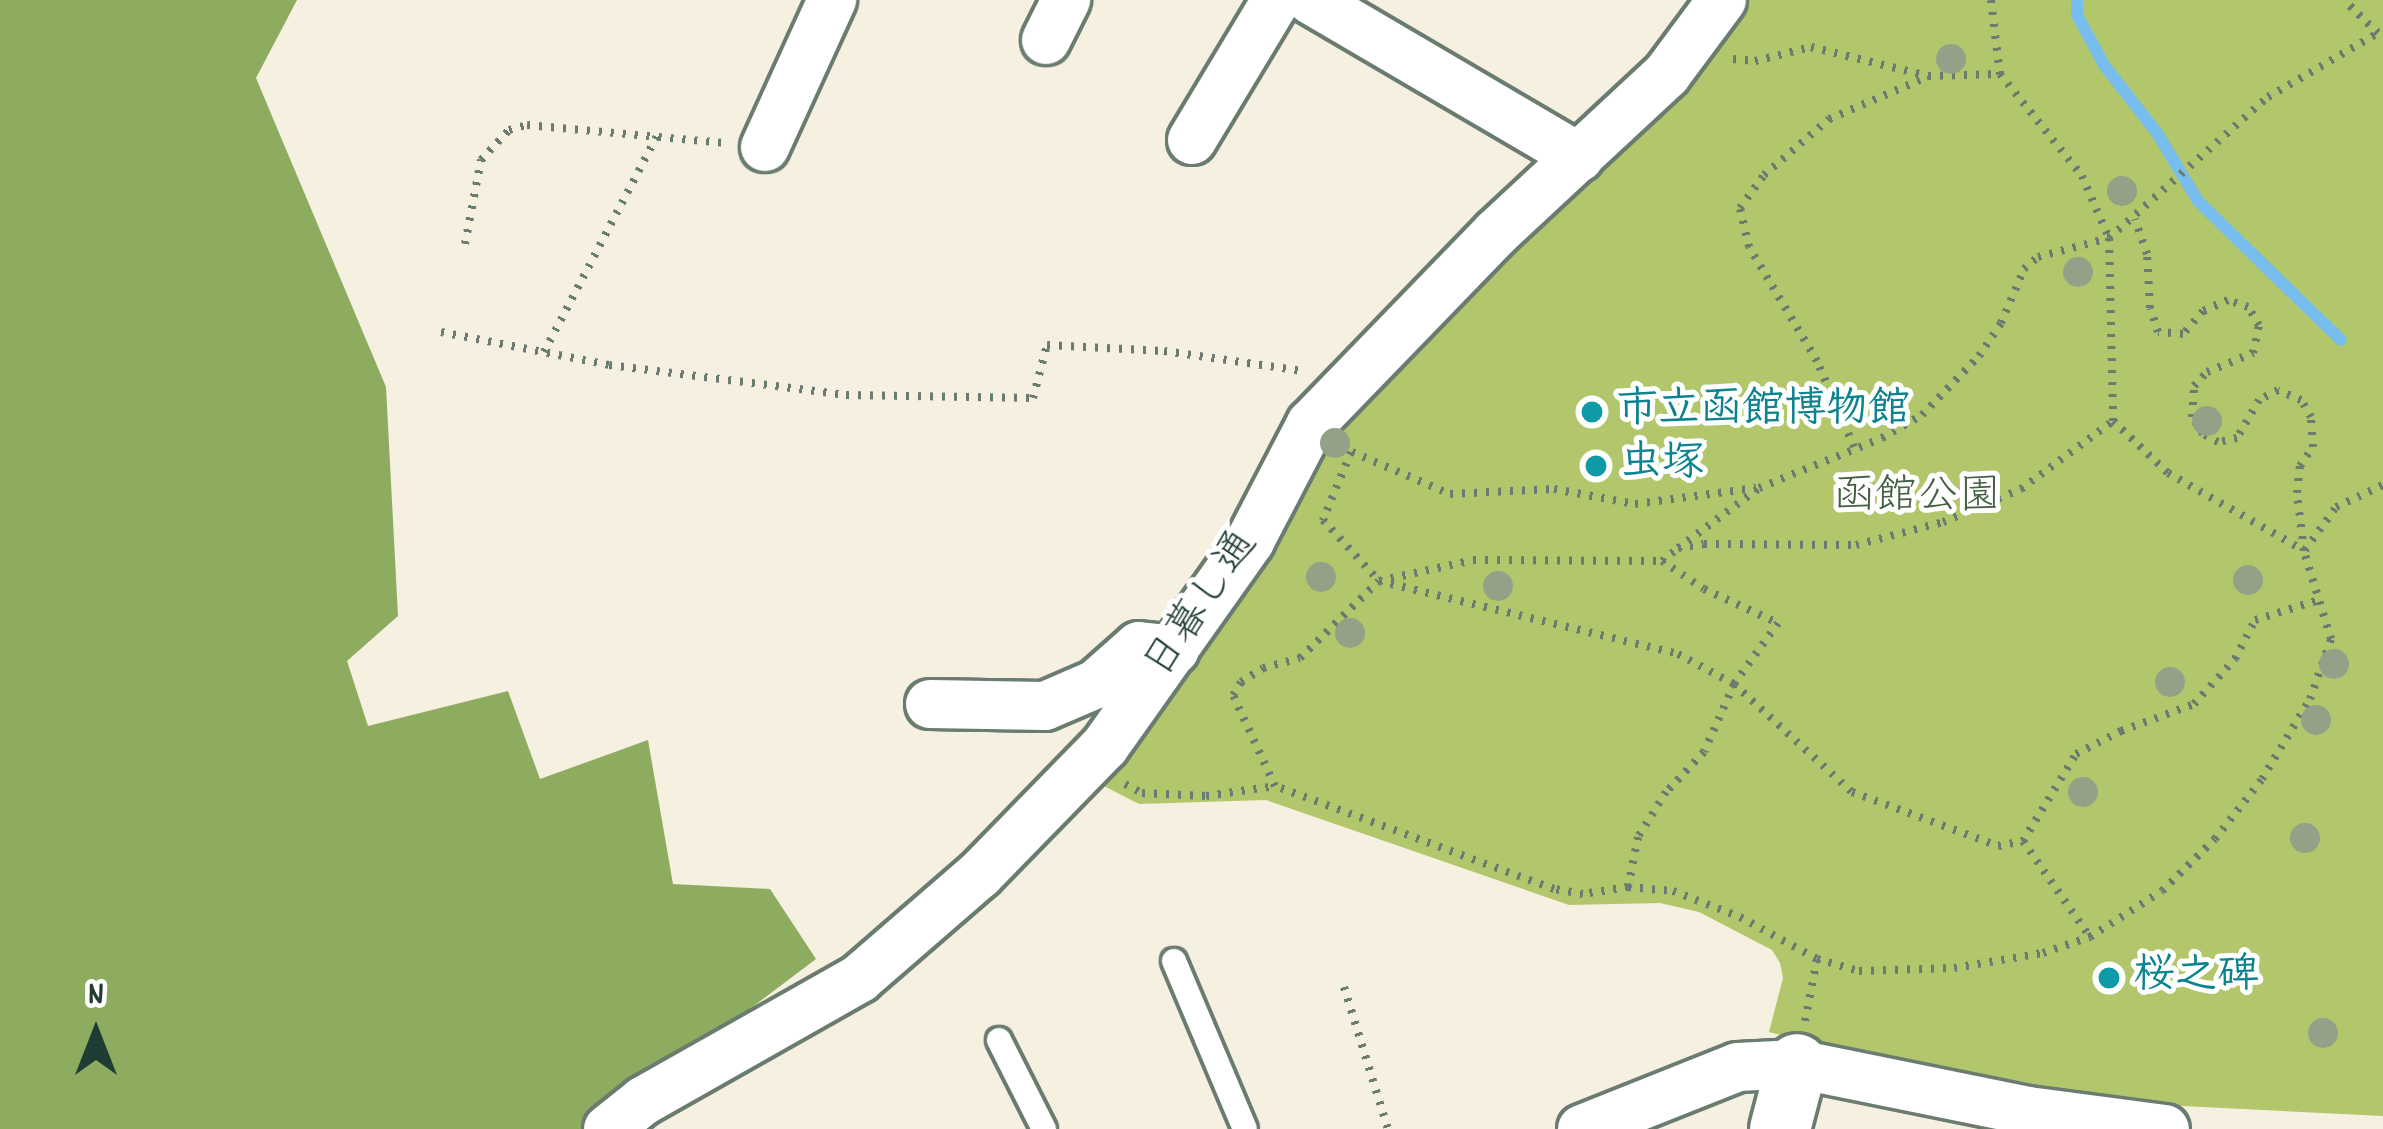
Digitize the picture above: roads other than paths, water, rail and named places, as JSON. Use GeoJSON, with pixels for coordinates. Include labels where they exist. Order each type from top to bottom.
{"type":"FeatureCollection","features":[{"type":"Feature","properties":{"kind":"street"},"geometry":{"type":"LineString","coordinates":[[766,147],[832,0]]}},
{"type":"Feature","properties":{"kind":"street"},"geometry":{"type":"LineString","coordinates":[[1192,140],[1276,0]]}},
{"type":"Feature","properties":{"kind":"street"},"geometry":{"type":"LineString","coordinates":[[1311,0],[1579,157]]}},
{"type":"Feature","properties":{"kind":"street","name":"日暮し通"},"geometry":{"type":"LineString","coordinates":[[608,1129],[643,1101],[860,978],[980,874],[1086,766],[1175,650],[1250,541],[1311,424],[1496,233],[1693,44],[1722,0]]}},
{"type":"Feature","properties":{"kind":"street"},"geometry":{"type":"LineString","coordinates":[[930,704],[1045,706],[1096,684],[1139,646],[1175,650]]}},
{"type":"Feature","properties":{"kind":"street"},"geometry":{"type":"LineString","coordinates":[[1780,1129],[1797,1064]]}},
{"type":"Feature","properties":{"kind":"street"},"geometry":{"type":"LineString","coordinates":[[1582,1129],[1738,1067],[1797,1064],[2028,1111],[2165,1129]]}},
{"type":"Feature","properties":{"kind":"lane"},"geometry":{"type":"LineString","coordinates":[[1174,962],[1245,1129]]}},
{"type":"Feature","properties":{"kind":"lane"},"geometry":{"type":"LineString","coordinates":[[1000,1040],[1044,1129]]}},
{"type":"Feature","properties":{"kind":"waterway"},"geometry":{"type":"LineString","coordinates":[[2077,0],[2077,15],[2104,65],[2157,133],[2198,201],[2341,340]]}},
{"type":"Feature","properties":{"kind":"place","name":"市立函館博物館"},"geometry":{"type":"Point","coordinates":[1592,412]}},
{"type":"Feature","properties":{"kind":"place","name":"虫塚"},"geometry":{"type":"Point","coordinates":[1596,466]}},
{"type":"Feature","properties":{"kind":"place","name":"桜之碑"},"geometry":{"type":"Point","coordinates":[2109,978]}},
{"type":"Feature","properties":{"kind":"park label","name":"函館公園"},"geometry":{"type":"Point","coordinates":[1917,499]}}]}
